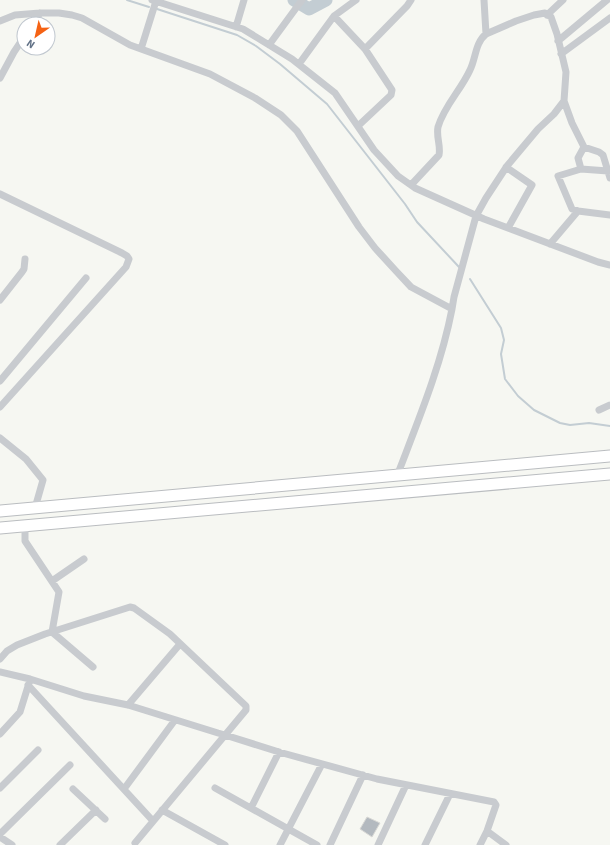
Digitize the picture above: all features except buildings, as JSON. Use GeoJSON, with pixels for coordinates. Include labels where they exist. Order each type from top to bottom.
{"type":"FeatureCollection","features":[{"type":"Feature","properties":{"kind":"highway"},"geometry":{"type":"LineString","coordinates":[[0,510],[400,476],[610,456]]}},
{"type":"Feature","properties":{"kind":"highway"},"geometry":{"type":"LineString","coordinates":[[0,528],[610,474]]}},
{"type":"Feature","properties":{"kind":"street"},"geometry":{"type":"LineString","coordinates":[[236,27],[244,0]]}},
{"type":"Feature","properties":{"kind":"street"},"geometry":{"type":"LineString","coordinates":[[270,45],[302,0]]}},
{"type":"Feature","properties":{"kind":"street"},"geometry":{"type":"LineString","coordinates":[[299,64],[334,16],[356,0]]}},
{"type":"Feature","properties":{"kind":"street"},"geometry":{"type":"LineString","coordinates":[[365,49],[411,0]]}},
{"type":"Feature","properties":{"kind":"street"},"geometry":{"type":"LineString","coordinates":[[484,0],[486,34]]}},
{"type":"Feature","properties":{"kind":"street"},"geometry":{"type":"LineString","coordinates":[[547,15],[561,0]]}},
{"type":"Feature","properties":{"kind":"street"},"geometry":{"type":"LineString","coordinates":[[558,41],[607,0]]}},
{"type":"Feature","properties":{"kind":"street"},"geometry":{"type":"LineString","coordinates":[[141,49],[154,1],[243,29],[299,64],[335,92],[374,150],[398,176],[411,185],[476,216],[598,262],[610,265]]}},
{"type":"Feature","properties":{"kind":"street"},"geometry":{"type":"LineString","coordinates":[[0,21],[15,16],[40,13],[59,13],[82,18],[130,45],[210,74],[255,98],[281,115],[297,131],[359,227],[375,248],[411,287],[452,309]]}},
{"type":"Feature","properties":{"kind":"street"},"geometry":{"type":"LineString","coordinates":[[411,185],[439,155],[437,132],[441,119],[470,71],[479,42],[482,38],[486,34],[534,15],[545,13],[551,17],[555,26],[566,72],[564,101],[572,123],[584,147],[602,153],[609,174],[582,169],[558,176],[572,209],[610,216]]}},
{"type":"Feature","properties":{"kind":"street"},"geometry":{"type":"LineString","coordinates":[[334,16],[365,49],[391,87],[391,95],[358,126]]}},
{"type":"Feature","properties":{"kind":"street"},"geometry":{"type":"LineString","coordinates":[[561,54],[610,18]]}},
{"type":"Feature","properties":{"kind":"street"},"geometry":{"type":"LineString","coordinates":[[0,78],[16,49]]}},
{"type":"Feature","properties":{"kind":"street"},"geometry":{"type":"LineString","coordinates":[[400,476],[445,341],[456,290],[476,216],[491,189],[506,167],[564,101]]}},
{"type":"Feature","properties":{"kind":"street"},"geometry":{"type":"LineString","coordinates":[[582,169],[578,158],[584,147]]}},
{"type":"Feature","properties":{"kind":"street"},"geometry":{"type":"LineString","coordinates":[[506,167],[532,185],[508,228]]}},
{"type":"Feature","properties":{"kind":"street"},"geometry":{"type":"LineString","coordinates":[[0,194],[122,253],[127,256],[129,260],[126,267],[0,407]]}},
{"type":"Feature","properties":{"kind":"street"},"geometry":{"type":"LineString","coordinates":[[550,244],[578,211]]}},
{"type":"Feature","properties":{"kind":"street"},"geometry":{"type":"LineString","coordinates":[[0,300],[24,269],[25,259]]}},
{"type":"Feature","properties":{"kind":"street"},"geometry":{"type":"LineString","coordinates":[[0,381],[86,278]]}},
{"type":"Feature","properties":{"kind":"street"},"geometry":{"type":"LineString","coordinates":[[599,410],[610,405]]}},
{"type":"Feature","properties":{"kind":"street"},"geometry":{"type":"LineString","coordinates":[[0,438],[26,459],[42,480],[36,508]]}},
{"type":"Feature","properties":{"kind":"street"},"geometry":{"type":"LineString","coordinates":[[25,525],[25,541],[57,588],[59,595],[52,632]]}},
{"type":"Feature","properties":{"kind":"street"},"geometry":{"type":"LineString","coordinates":[[52,581],[84,559]]}},
{"type":"Feature","properties":{"kind":"street"},"geometry":{"type":"LineString","coordinates":[[0,659],[17,645],[130,607],[134,608],[159,625],[246,706],[246,710],[135,843]]}},
{"type":"Feature","properties":{"kind":"street"},"geometry":{"type":"LineString","coordinates":[[52,632],[93,668]]}},
{"type":"Feature","properties":{"kind":"street"},"geometry":{"type":"LineString","coordinates":[[128,705],[180,644]]}},
{"type":"Feature","properties":{"kind":"street"},"geometry":{"type":"LineString","coordinates":[[0,672],[29,682],[128,705],[218,734],[225,734],[279,752],[363,775],[495,802],[496,805],[494,814],[480,845]]}},
{"type":"Feature","properties":{"kind":"street"},"geometry":{"type":"LineString","coordinates":[[0,734],[20,712],[29,682]]}},
{"type":"Feature","properties":{"kind":"street"},"geometry":{"type":"LineString","coordinates":[[29,682],[153,821]]}},
{"type":"Feature","properties":{"kind":"street"},"geometry":{"type":"LineString","coordinates":[[124,789],[175,720]]}},
{"type":"Feature","properties":{"kind":"street"},"geometry":{"type":"LineString","coordinates":[[0,788],[38,750]]}},
{"type":"Feature","properties":{"kind":"street"},"geometry":{"type":"LineString","coordinates":[[251,808],[279,752]]}},
{"type":"Feature","properties":{"kind":"street"},"geometry":{"type":"LineString","coordinates":[[280,845],[322,764]]}},
{"type":"Feature","properties":{"kind":"street"},"geometry":{"type":"LineString","coordinates":[[12,845],[0,836],[70,765]]}},
{"type":"Feature","properties":{"kind":"street"},"geometry":{"type":"LineString","coordinates":[[330,845],[363,775]]}},
{"type":"Feature","properties":{"kind":"street"},"geometry":{"type":"LineString","coordinates":[[378,845],[406,785]]}},
{"type":"Feature","properties":{"kind":"street"},"geometry":{"type":"LineString","coordinates":[[215,788],[317,845]]}},
{"type":"Feature","properties":{"kind":"street"},"geometry":{"type":"LineString","coordinates":[[74,789],[105,819]]}},
{"type":"Feature","properties":{"kind":"street"},"geometry":{"type":"LineString","coordinates":[[424,845],[450,794]]}},
{"type":"Feature","properties":{"kind":"street"},"geometry":{"type":"LineString","coordinates":[[60,845],[96,810]]}},
{"type":"Feature","properties":{"kind":"street"},"geometry":{"type":"LineString","coordinates":[[162,810],[225,845]]}},
{"type":"Feature","properties":{"kind":"street"},"geometry":{"type":"LineString","coordinates":[[487,831],[506,845]]}},
{"type":"Feature","properties":{"kind":"waterway"},"geometry":{"type":"LineString","coordinates":[[127,0],[149,7]]}},
{"type":"Feature","properties":{"kind":"waterway"},"geometry":{"type":"LineString","coordinates":[[294,0],[309,9],[326,0]]}},
{"type":"Feature","properties":{"kind":"waterway"},"geometry":{"type":"LineString","coordinates":[[157,9],[237,35],[256,46],[280,64],[327,104],[405,204],[417,222],[459,267]]}},
{"type":"Feature","properties":{"kind":"waterway"},"geometry":{"type":"LineString","coordinates":[[470,279],[501,328],[504,340],[501,354],[505,379],[518,396],[534,410],[560,423],[570,425],[589,423],[610,426]]}}]}
